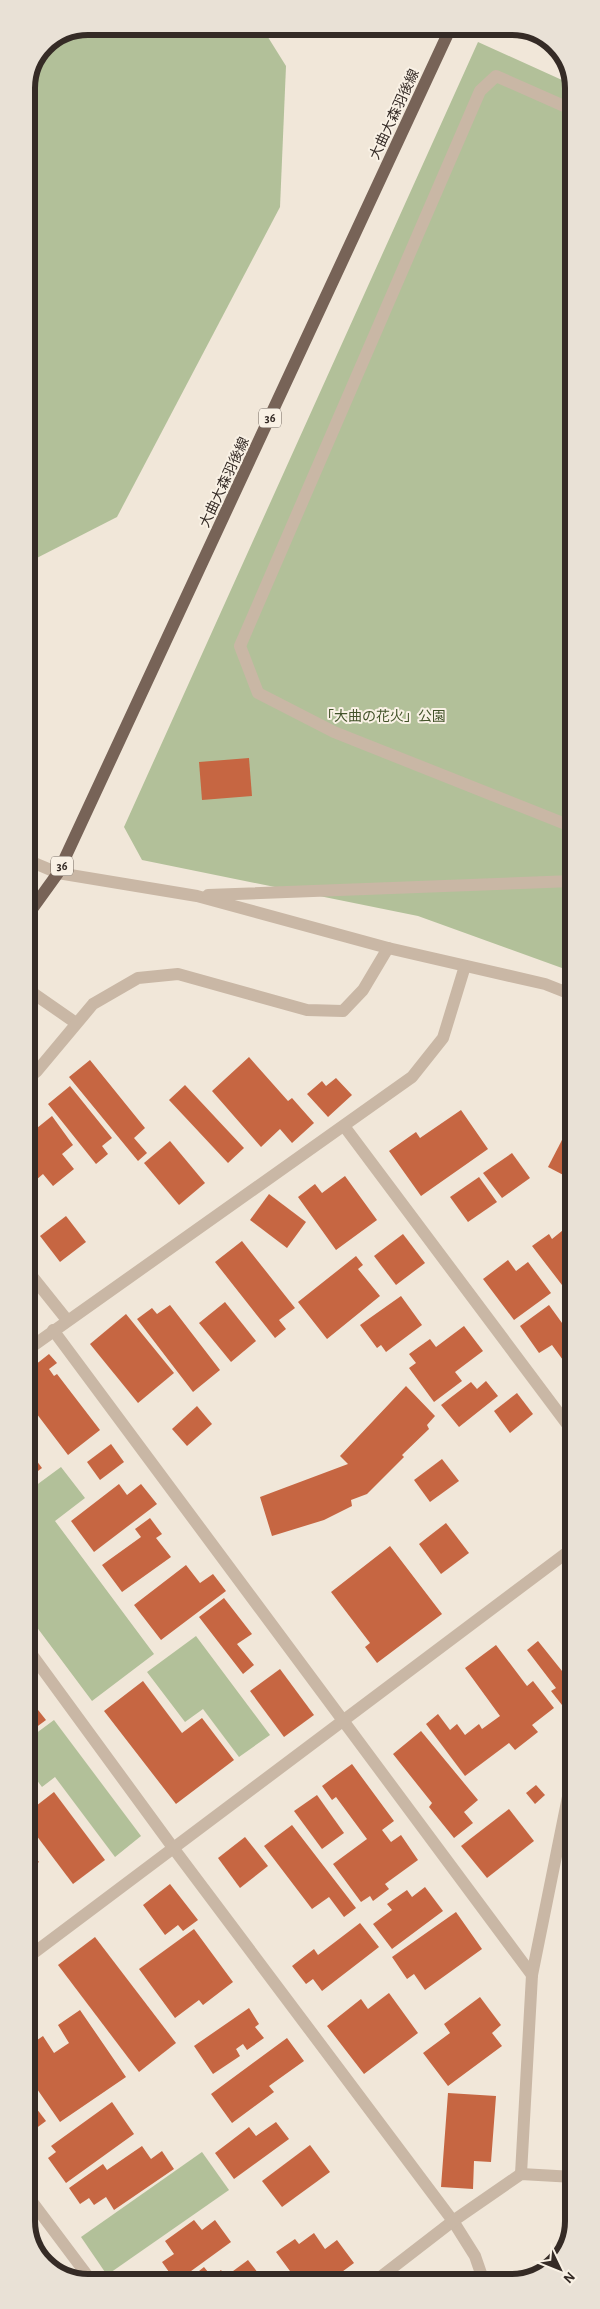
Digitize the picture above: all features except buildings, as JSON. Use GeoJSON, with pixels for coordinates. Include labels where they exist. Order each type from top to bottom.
{"type":"FeatureCollection","features":[{"type":"Feature","properties":{"kind":"main road","name":"大曲大森羽後線"},"geometry":{"type":"LineString","coordinates":[[35,905],[58,873],[88,810],[447,35]]}},
{"type":"Feature","properties":{"kind":"street"},"geometry":{"type":"LineString","coordinates":[[565,106],[496,76],[480,91],[240,646],[258,693],[334,732],[565,824]]}},
{"type":"Feature","properties":{"kind":"street"},"geometry":{"type":"LineString","coordinates":[[35,863],[58,873],[197,896],[388,948],[545,984],[565,991]]}},
{"type":"Feature","properties":{"kind":"street"},"geometry":{"type":"LineString","coordinates":[[197,896],[565,881]]}},
{"type":"Feature","properties":{"kind":"street"},"geometry":{"type":"LineString","coordinates":[[35,1072],[93,1004],[138,978],[178,974],[307,1010],[343,1011],[362,990],[388,948]]}},
{"type":"Feature","properties":{"kind":"street"},"geometry":{"type":"LineString","coordinates":[[35,1344],[412,1077],[443,1038],[465,966]]}},
{"type":"Feature","properties":{"kind":"street"},"geometry":{"type":"LineString","coordinates":[[35,995],[76,1023]]}},
{"type":"Feature","properties":{"kind":"street"},"geometry":{"type":"LineString","coordinates":[[344,1126],[565,1421]]}},
{"type":"Feature","properties":{"kind":"street"},"geometry":{"type":"LineString","coordinates":[[35,1280],[67,1320]]}},
{"type":"Feature","properties":{"kind":"street"},"geometry":{"type":"LineString","coordinates":[[53,1330],[532,1975]]}},
{"type":"Feature","properties":{"kind":"street"},"geometry":{"type":"LineString","coordinates":[[35,1952],[344,1722],[565,1554]]}},
{"type":"Feature","properties":{"kind":"street"},"geometry":{"type":"LineString","coordinates":[[35,1659],[174,1849],[453,2221],[476,2256],[482,2274]]}},
{"type":"Feature","properties":{"kind":"street"},"geometry":{"type":"LineString","coordinates":[[521,2174],[532,1975],[565,1812]]}},
{"type":"Feature","properties":{"kind":"street"},"geometry":{"type":"LineString","coordinates":[[384,2274],[453,2221],[521,2174],[565,2176]]}},
{"type":"Feature","properties":{"kind":"street"},"geometry":{"type":"LineString","coordinates":[[35,2206],[86,2274]]}},
{"type":"Feature","properties":{"kind":"green space"},"geometry":{"type":"Polygon","coordinates":[[[267,35],[286,66],[280,207],[117,517],[35,559],[35,88],[39,68],[44,59],[59,44],[78,36],[267,35]]]}},
{"type":"Feature","properties":{"kind":"green space","name":"「大曲の花火」公園"},"geometry":{"type":"Polygon","coordinates":[[[478,42],[564,81],[565,969],[418,916],[142,860],[124,827],[478,42]]]}},
{"type":"Feature","properties":{"kind":"green space"},"geometry":{"type":"Polygon","coordinates":[[[61,1467],[85,1498],[55,1521],[154,1654],[92,1701],[35,1625],[35,1486],[61,1467]]]}},
{"type":"Feature","properties":{"kind":"green space"},"geometry":{"type":"Polygon","coordinates":[[[196,1636],[270,1735],[239,1757],[203,1709],[185,1722],[147,1672],[196,1636]]]}},
{"type":"Feature","properties":{"kind":"green space"},"geometry":{"type":"Polygon","coordinates":[[[54,1720],[141,1836],[115,1857],[55,1777],[42,1787],[35,1778],[35,1734],[54,1720]]]}},
{"type":"Feature","properties":{"kind":"green space"},"geometry":{"type":"Polygon","coordinates":[[[202,2152],[229,2190],[108,2274],[106,2274],[81,2237],[202,2152]]]}}]}
